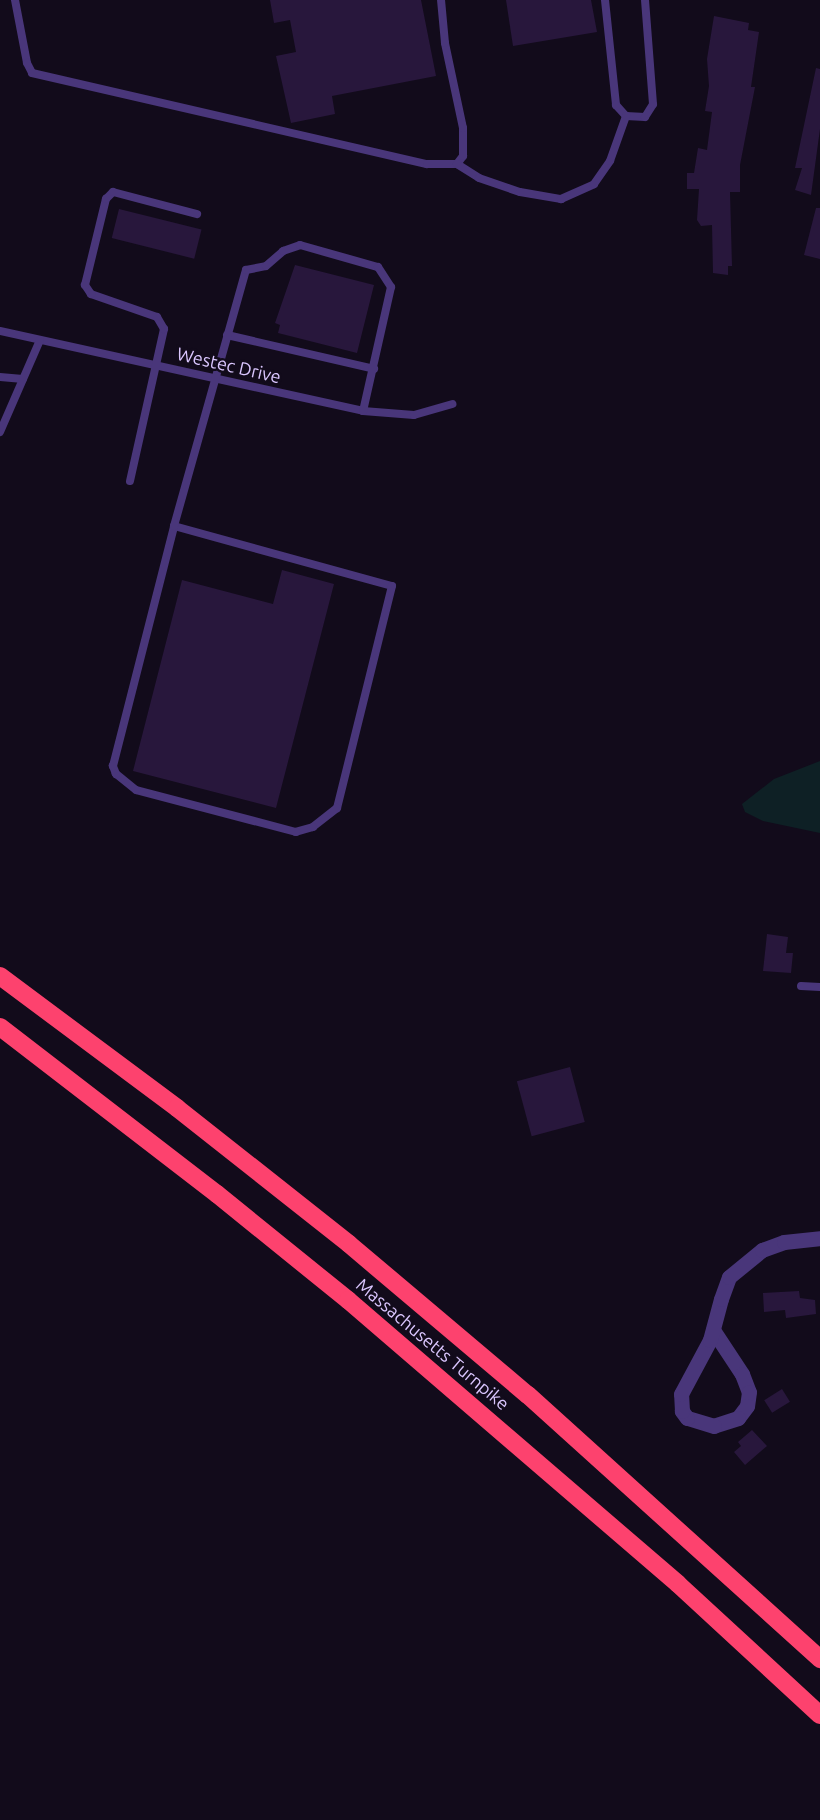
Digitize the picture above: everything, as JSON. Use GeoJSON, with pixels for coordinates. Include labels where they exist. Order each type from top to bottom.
{"type":"FeatureCollection","features":[{"type":"Feature","properties":{"kind":"highway","name":"Massachusetts Turnpike"},"geometry":{"type":"LineString","coordinates":[[0,976],[177,1108],[358,1252],[528,1395],[820,1659]]}},
{"type":"Feature","properties":{"kind":"highway","name":"Massachusetts Turnpike"},"geometry":{"type":"LineString","coordinates":[[0,1027],[217,1194],[375,1323],[669,1577],[820,1715]]}},
{"type":"Feature","properties":{"kind":"street"},"geometry":{"type":"LineString","coordinates":[[713,1330],[742,1374],[749,1392],[747,1406],[738,1418],[714,1426],[687,1418],[681,1402],[684,1385],[713,1330],[724,1288],[743,1262],[772,1246],[820,1238]]}},
{"type":"Feature","properties":{"kind":"lane"},"geometry":{"type":"LineString","coordinates":[[15,0],[27,63],[32,74],[427,164],[457,164],[500,185],[561,199],[594,184],[610,161],[626,117]]}},
{"type":"Feature","properties":{"kind":"lane"},"geometry":{"type":"LineString","coordinates":[[441,0],[445,43],[463,128],[464,156],[457,164]]}},
{"type":"Feature","properties":{"kind":"lane"},"geometry":{"type":"LineString","coordinates":[[605,0],[616,105],[626,117]]}},
{"type":"Feature","properties":{"kind":"lane"},"geometry":{"type":"LineString","coordinates":[[626,117],[645,117],[653,104],[645,0]]}},
{"type":"Feature","properties":{"kind":"lane"},"geometry":{"type":"LineString","coordinates":[[130,481],[164,329],[157,318],[91,294],[85,285],[106,199],[113,192],[197,214]]}},
{"type":"Feature","properties":{"kind":"lane"},"geometry":{"type":"LineString","coordinates":[[174,526],[392,586],[337,808],[313,827],[296,832],[147,793],[130,786],[116,774],[113,766],[174,526],[246,270],[266,266],[283,251],[300,244],[378,267],[391,287],[363,411]]}},
{"type":"Feature","properties":{"kind":"lane","name":"Westec Drive"},"geometry":{"type":"LineString","coordinates":[[0,331],[363,411],[414,415],[452,404]]}},
{"type":"Feature","properties":{"kind":"lane"},"geometry":{"type":"LineString","coordinates":[[227,335],[374,369]]}},
{"type":"Feature","properties":{"kind":"lane"},"geometry":{"type":"LineString","coordinates":[[0,432],[40,340]]}},
{"type":"Feature","properties":{"kind":"lane"},"geometry":{"type":"LineString","coordinates":[[0,377],[23,379]]}},
{"type":"Feature","properties":{"kind":"lane"},"geometry":{"type":"LineString","coordinates":[[801,986],[820,987]]}},
{"type":"Feature","properties":{"kind":"shaded area"},"geometry":{"type":"Polygon","coordinates":[[[820,761],[820,833],[763,821],[745,812],[742,804],[774,779],[820,761]]]}},
{"type":"Feature","properties":{"kind":"building"},"geometry":{"type":"Polygon","coordinates":[[[270,0],[421,0],[436,76],[332,96],[335,114],[291,123],[276,56],[296,52],[290,20],[274,23],[270,0]]]}},
{"type":"Feature","properties":{"kind":"building"},"geometry":{"type":"Polygon","coordinates":[[[506,0],[591,0],[597,32],[513,46],[506,0]]]}},
{"type":"Feature","properties":{"kind":"building"},"geometry":{"type":"Polygon","coordinates":[[[714,16],[749,23],[748,30],[759,32],[751,87],[755,87],[740,165],[740,192],[730,192],[732,266],[728,266],[728,275],[713,273],[712,225],[701,226],[697,220],[699,189],[687,189],[687,173],[694,173],[698,148],[707,150],[712,112],[705,111],[709,86],[707,59],[714,16]]]}},
{"type":"Feature","properties":{"kind":"building"},"geometry":{"type":"Polygon","coordinates":[[[816,68],[820,69],[820,129],[811,195],[795,190],[802,168],[795,168],[816,68]]]}},
{"type":"Feature","properties":{"kind":"building"},"geometry":{"type":"Polygon","coordinates":[[[816,208],[820,208],[820,259],[804,255],[816,208]]]}},
{"type":"Feature","properties":{"kind":"building"},"geometry":{"type":"Polygon","coordinates":[[[119,209],[201,230],[194,259],[112,238],[119,209]]]}},
{"type":"Feature","properties":{"kind":"building"},"geometry":{"type":"Polygon","coordinates":[[[295,265],[374,285],[357,353],[278,333],[280,325],[275,323],[295,265]]]}},
{"type":"Feature","properties":{"kind":"building"},"geometry":{"type":"Polygon","coordinates":[[[282,570],[334,584],[276,808],[133,771],[182,580],[273,604],[282,570]]]}},
{"type":"Feature","properties":{"kind":"building"},"geometry":{"type":"Polygon","coordinates":[[[767,934],[788,937],[786,953],[793,953],[791,973],[763,971],[767,934]]]}},
{"type":"Feature","properties":{"kind":"building"},"geometry":{"type":"Polygon","coordinates":[[[570,1067],[585,1122],[532,1136],[517,1081],[570,1067]]]}},
{"type":"Feature","properties":{"kind":"building"},"geometry":{"type":"Polygon","coordinates":[[[799,1291],[800,1298],[815,1300],[816,1314],[786,1318],[785,1310],[764,1312],[763,1293],[799,1291]]]}},
{"type":"Feature","properties":{"kind":"building"},"geometry":{"type":"Polygon","coordinates":[[[782,1389],[790,1402],[772,1413],[764,1400],[782,1389]]]}},
{"type":"Feature","properties":{"kind":"building"},"geometry":{"type":"Polygon","coordinates":[[[752,1430],[767,1446],[745,1465],[734,1452],[741,1446],[738,1442],[752,1430]]]}}]}
